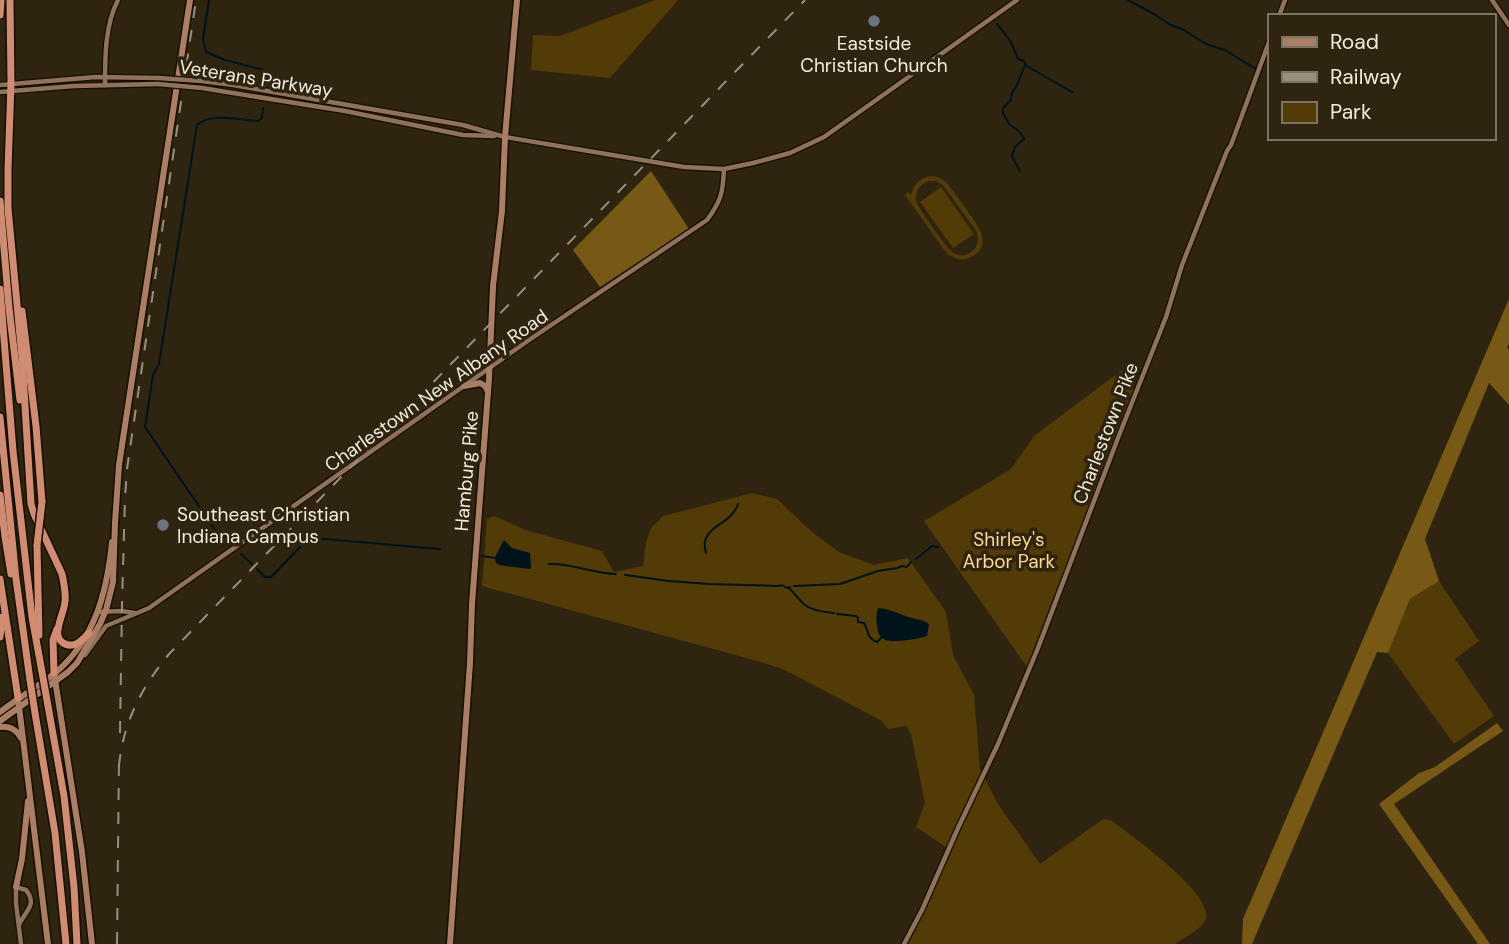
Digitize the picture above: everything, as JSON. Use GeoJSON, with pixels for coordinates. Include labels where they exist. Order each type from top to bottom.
{"type":"FeatureCollection","features":[{"type":"Feature","properties":{"kind":"highway"},"geometry":{"type":"LineString","coordinates":[[0,15],[1,0]]}},
{"type":"Feature","properties":{"kind":"highway"},"geometry":{"type":"LineString","coordinates":[[10,0],[7,89],[10,241],[22,357],[31,504],[64,584],[65,604],[53,640],[55,678]]}},
{"type":"Feature","properties":{"kind":"highway"},"geometry":{"type":"LineString","coordinates":[[0,201],[9,308],[29,470]]}},
{"type":"Feature","properties":{"kind":"highway"},"geometry":{"type":"LineString","coordinates":[[10,241],[23,314],[42,502],[37,545],[41,668]]}},
{"type":"Feature","properties":{"kind":"highway"},"geometry":{"type":"LineString","coordinates":[[0,289],[13,451],[32,617],[64,796],[77,944]]}},
{"type":"Feature","properties":{"kind":"highway"},"geometry":{"type":"LineString","coordinates":[[0,417],[16,579],[55,833],[66,944]]}},
{"type":"Feature","properties":{"kind":"highway"},"geometry":{"type":"LineString","coordinates":[[0,495],[26,653]]}},
{"type":"Feature","properties":{"kind":"highway"},"geometry":{"type":"LineString","coordinates":[[0,579],[18,698]]}},
{"type":"Feature","properties":{"kind":"highway"},"geometry":{"type":"LineString","coordinates":[[0,637],[3,603]]}},
{"type":"Feature","properties":{"kind":"highway"},"geometry":{"type":"LineString","coordinates":[[59,625],[58,635],[66,645],[76,644],[89,633]]}},
{"type":"Feature","properties":{"kind":"main road"},"geometry":{"type":"LineString","coordinates":[[105,85],[109,30],[112,11],[118,0]]}},
{"type":"Feature","properties":{"kind":"main road"},"geometry":{"type":"LineString","coordinates":[[0,724],[77,663],[93,638],[102,612],[115,523],[127,403],[190,0]]}},
{"type":"Feature","properties":{"kind":"main road","name":"Hamburg Pike"},"geometry":{"type":"LineString","coordinates":[[450,944],[494,286],[517,0]]}},
{"type":"Feature","properties":{"kind":"main road","name":"Veterans Parkway"},"geometry":{"type":"LineString","coordinates":[[7,89],[105,77],[202,81],[463,125],[505,137],[684,167],[724,169],[790,153],[824,137],[1017,0]]}},
{"type":"Feature","properties":{"kind":"main road"},"geometry":{"type":"LineString","coordinates":[[1492,0],[1509,25]]}},
{"type":"Feature","properties":{"kind":"main road","name":"Charlestown Pike"},"geometry":{"type":"LineString","coordinates":[[904,944],[998,744],[1038,648],[1268,45]]}},
{"type":"Feature","properties":{"kind":"main road","name":"Veterans Parkway"},"geometry":{"type":"LineString","coordinates":[[0,85],[7,89],[158,81],[341,110],[463,135],[505,137]]}},
{"type":"Feature","properties":{"kind":"main road","name":"Charlestown New Albany Road"},"geometry":{"type":"LineString","coordinates":[[77,663],[106,626],[149,608],[489,368],[707,220],[720,201],[724,169]]}},
{"type":"Feature","properties":{"kind":"main road"},"geometry":{"type":"LineString","coordinates":[[464,386],[480,383],[488,391]]}},
{"type":"Feature","properties":{"kind":"main road"},"geometry":{"type":"LineString","coordinates":[[102,612],[136,613]]}},
{"type":"Feature","properties":{"kind":"main road"},"geometry":{"type":"LineString","coordinates":[[0,712],[18,698],[55,678],[102,612]]}},
{"type":"Feature","properties":{"kind":"main road"},"geometry":{"type":"LineString","coordinates":[[55,678],[82,852],[92,944]]}},
{"type":"Feature","properties":{"kind":"main road"},"geometry":{"type":"LineString","coordinates":[[18,698],[48,944]]}},
{"type":"Feature","properties":{"kind":"main road"},"geometry":{"type":"LineString","coordinates":[[0,724],[13,728],[23,742]]}},
{"type":"Feature","properties":{"kind":"main road"},"geometry":{"type":"LineString","coordinates":[[21,944],[16,887],[30,788]]}},
{"type":"Feature","properties":{"kind":"main road"},"geometry":{"type":"LineString","coordinates":[[16,887],[26,890],[32,900],[19,925]]}},
{"type":"Feature","properties":{"kind":"green space"},"geometry":{"type":"Polygon","coordinates":[[[655,0],[678,0],[610,78],[531,70],[533,35],[560,36],[655,0]]]}},
{"type":"Feature","properties":{"kind":"green space"},"geometry":{"type":"Polygon","coordinates":[[[929,177],[940,178],[946,182],[978,226],[982,245],[970,258],[960,259],[947,254],[905,195],[908,192],[911,195],[919,181],[929,177]],[[936,181],[926,182],[920,187],[916,196],[917,204],[951,251],[959,255],[967,254],[977,246],[977,232],[943,185],[936,181]]]}},
{"type":"Feature","properties":{"kind":"green space"},"geometry":{"type":"Polygon","coordinates":[[[941,187],[974,234],[953,248],[920,202],[941,187]]]}},
{"type":"Feature","properties":{"kind":"green space","name":"Shirley's Arbor Park"},"geometry":{"type":"Polygon","coordinates":[[[1122,370],[1134,389],[1027,667],[924,521],[1011,469],[1034,436],[1122,370]]]}},
{"type":"Feature","properties":{"kind":"green space"},"geometry":{"type":"Polygon","coordinates":[[[752,493],[777,499],[812,532],[839,552],[874,565],[908,558],[946,612],[953,655],[974,695],[980,769],[998,804],[1040,864],[1103,819],[1111,820],[1186,882],[1205,910],[1203,924],[1175,944],[908,944],[952,851],[916,827],[925,803],[911,734],[906,726],[888,729],[882,721],[785,670],[761,662],[482,586],[487,519],[494,516],[525,530],[602,551],[614,572],[643,566],[651,528],[663,516],[752,493]]]}},
{"type":"Feature","properties":{"kind":"green space"},"geometry":{"type":"Polygon","coordinates":[[[1439,581],[1479,641],[1455,659],[1494,716],[1454,744],[1388,653],[1410,599],[1439,581]]]}},
{"type":"Feature","properties":{"kind":"shaded area"},"geometry":{"type":"Polygon","coordinates":[[[651,171],[689,229],[600,287],[573,250],[651,171]]]}},
{"type":"Feature","properties":{"kind":"shaded area"},"geometry":{"type":"Polygon","coordinates":[[[1509,299],[1509,405],[1489,383],[1425,539],[1439,581],[1410,599],[1388,653],[1377,652],[1252,944],[1242,944],[1243,919],[1509,299]]]}},
{"type":"Feature","properties":{"kind":"shaded area"},"geometry":{"type":"Polygon","coordinates":[[[1497,723],[1503,731],[1394,804],[1490,944],[1478,944],[1379,804],[1419,773],[1435,767],[1497,723]]]}},
{"type":"Feature","properties":{"kind":"water"},"geometry":{"type":"Polygon","coordinates":[[[504,540],[512,548],[530,553],[530,569],[496,563],[495,557],[504,540]]]}},
{"type":"Feature","properties":{"kind":"water"},"geometry":{"type":"Polygon","coordinates":[[[878,608],[929,624],[927,636],[900,641],[884,639],[877,628],[878,608]]]}},
{"type":"Feature","properties":{"kind":"waterway"},"geometry":{"type":"LineString","coordinates":[[209,0],[203,39],[206,52],[264,70],[268,75],[268,82]]}},
{"type":"Feature","properties":{"kind":"waterway"},"geometry":{"type":"LineString","coordinates":[[1128,0],[1256,69]]}},
{"type":"Feature","properties":{"kind":"waterway"},"geometry":{"type":"LineString","coordinates":[[997,24],[1011,42],[1018,59],[1072,92]]}},
{"type":"Feature","properties":{"kind":"waterway"},"geometry":{"type":"LineString","coordinates":[[1020,171],[1012,156],[1015,147],[1024,139],[1020,132],[1009,124],[1003,108],[1011,100],[1025,65]]}},
{"type":"Feature","properties":{"kind":"waterway"},"geometry":{"type":"LineString","coordinates":[[228,546],[145,427],[153,375],[159,364],[197,125],[202,121],[217,118],[258,121],[262,118],[263,108]]}},
{"type":"Feature","properties":{"kind":"waterway"},"geometry":{"type":"LineString","coordinates":[[706,553],[707,536],[735,511],[738,504]]}},
{"type":"Feature","properties":{"kind":"waterway"},"geometry":{"type":"LineString","coordinates":[[257,569],[265,577],[271,577],[307,540],[313,538],[440,549]]}},
{"type":"Feature","properties":{"kind":"waterway"},"geometry":{"type":"LineString","coordinates":[[916,559],[932,546],[938,547]]}},
{"type":"Feature","properties":{"kind":"waterway"},"geometry":{"type":"LineString","coordinates":[[241,554],[252,564]]}},
{"type":"Feature","properties":{"kind":"waterway"},"geometry":{"type":"LineString","coordinates":[[482,556],[495,558]]}},
{"type":"Feature","properties":{"kind":"waterway"},"geometry":{"type":"LineString","coordinates":[[794,586],[840,584],[878,571],[907,567],[911,562]]}},
{"type":"Feature","properties":{"kind":"waterway"},"geometry":{"type":"LineString","coordinates":[[549,564],[616,574]]}},
{"type":"Feature","properties":{"kind":"waterway"},"geometry":{"type":"LineString","coordinates":[[625,575],[709,584],[790,587]]}},
{"type":"Feature","properties":{"kind":"waterway"},"geometry":{"type":"LineString","coordinates":[[789,588],[808,607],[834,613]]}},
{"type":"Feature","properties":{"kind":"waterway"},"geometry":{"type":"LineString","coordinates":[[837,614],[856,616],[858,622],[864,623],[871,638],[877,642],[881,638]]}},
{"type":"Feature","properties":{"kind":"railway"},"geometry":{"type":"LineString","coordinates":[[120,733],[127,469],[196,0]]}},
{"type":"Feature","properties":{"kind":"railway"},"geometry":{"type":"LineString","coordinates":[[119,766],[121,750],[135,706],[150,679],[169,654],[805,0]]}},
{"type":"Feature","properties":{"kind":"railway"},"geometry":{"type":"LineString","coordinates":[[117,944],[119,758]]}},
{"type":"Feature","properties":{"kind":"place","name":"Eastside Christian Church"},"geometry":{"type":"Point","coordinates":[874,21]}},
{"type":"Feature","properties":{"kind":"place","name":"Southeast Christian Indiana Campus"},"geometry":{"type":"Point","coordinates":[163,525]}}]}
